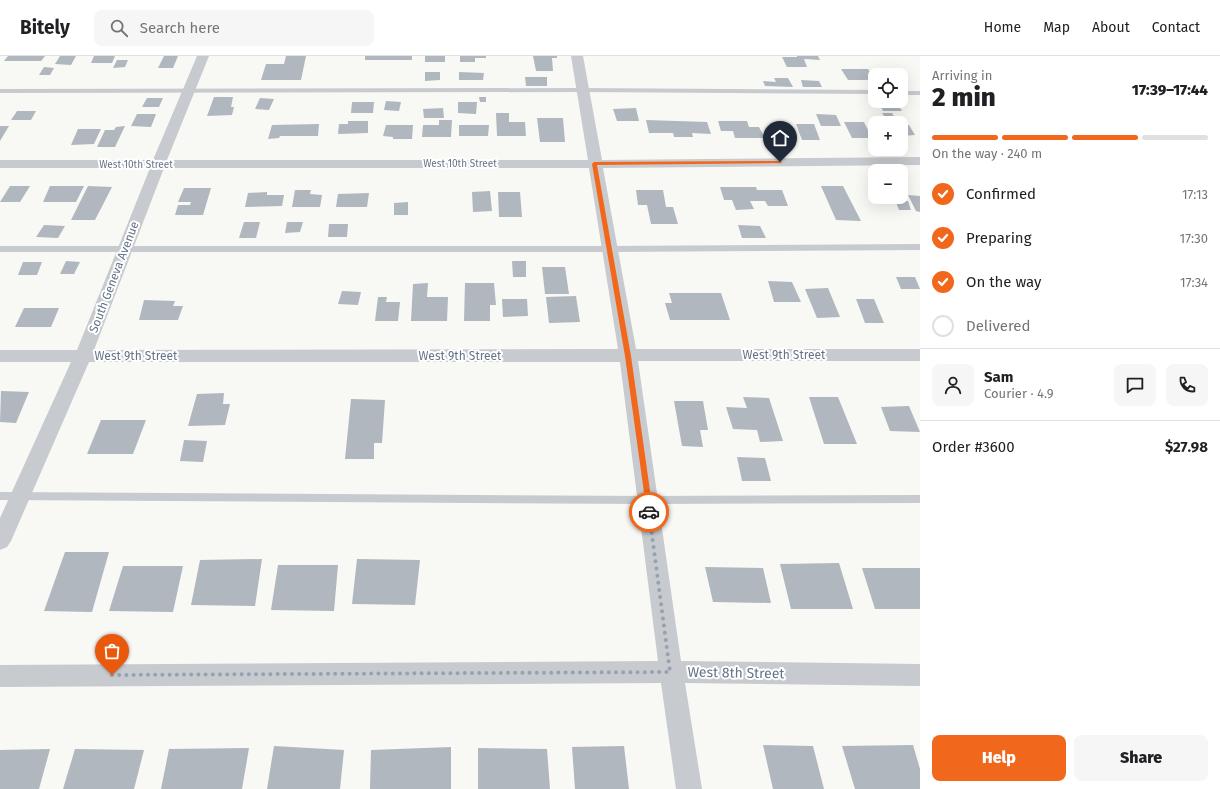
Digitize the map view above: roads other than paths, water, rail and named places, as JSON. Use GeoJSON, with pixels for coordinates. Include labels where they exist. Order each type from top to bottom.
{"type":"FeatureCollection","features":[{"type":"Feature","properties":{"kind":"street","name":"South Geneva Avenue"},"geometry":{"type":"LineString","coordinates":[[0,541],[83,356],[158,165],[203,56]]}},
{"type":"Feature","properties":{"kind":"street"},"geometry":{"type":"LineString","coordinates":[[577,56],[594,164],[628,356],[670,672],[689,789]]}},
{"type":"Feature","properties":{"kind":"street","name":"West 10th Street"},"geometry":{"type":"LineString","coordinates":[[0,164],[594,164],[920,161]]}},
{"type":"Feature","properties":{"kind":"street","name":"West 9th Street"},"geometry":{"type":"LineString","coordinates":[[0,356],[920,355]]}},
{"type":"Feature","properties":{"kind":"street","name":"West 8th Street"},"geometry":{"type":"LineString","coordinates":[[0,676],[670,672],[920,675]]}},
{"type":"Feature","properties":{"kind":"lane"},"geometry":{"type":"LineString","coordinates":[[0,91],[582,90],[868,92]]}},
{"type":"Feature","properties":{"kind":"lane"},"geometry":{"type":"LineString","coordinates":[[908,92],[920,93]]}},
{"type":"Feature","properties":{"kind":"lane"},"geometry":{"type":"LineString","coordinates":[[0,249],[610,249],[920,247]]}},
{"type":"Feature","properties":{"kind":"lane"},"geometry":{"type":"LineString","coordinates":[[0,496],[648,500],[920,499]]}}]}
